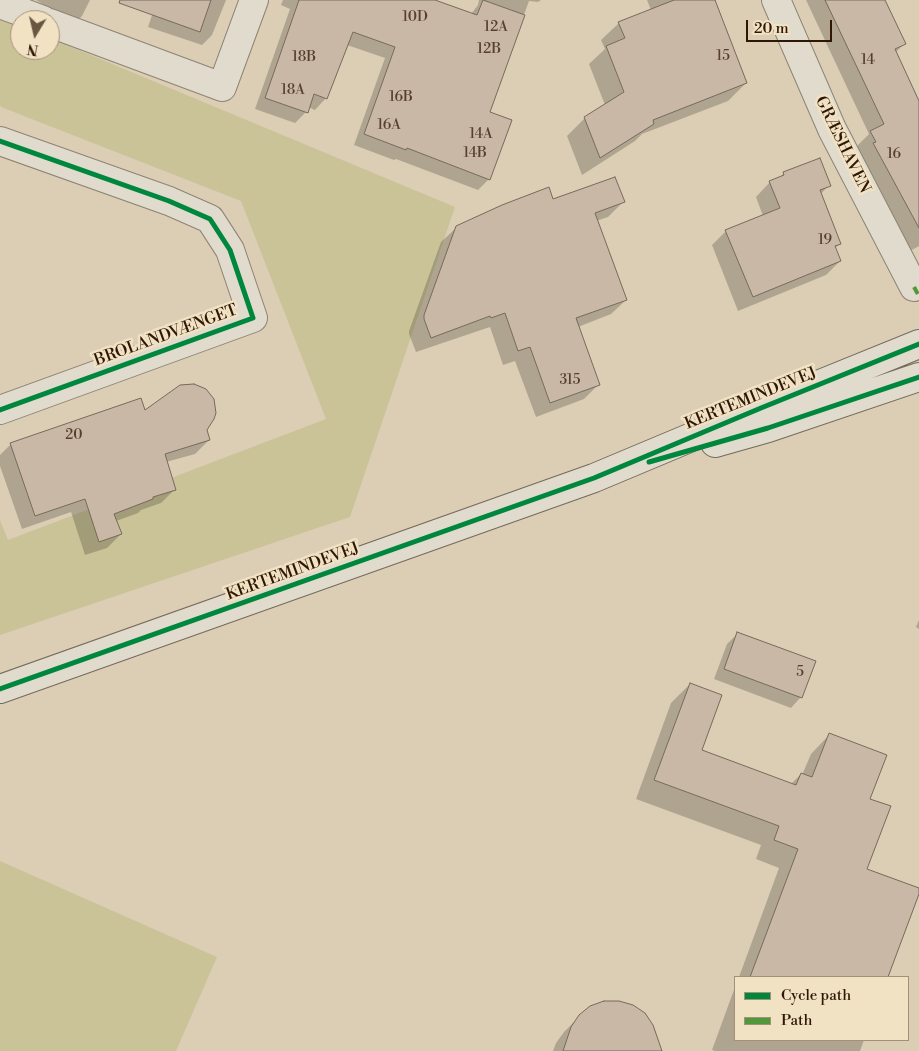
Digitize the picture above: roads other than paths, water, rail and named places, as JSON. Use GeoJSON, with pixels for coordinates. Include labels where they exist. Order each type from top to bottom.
{"type":"FeatureCollection","features":[{"type":"Feature","properties":{"kind":"main road"},"geometry":{"type":"LineString","coordinates":[[60,27],[222,87],[254,0]]}},
{"type":"Feature","properties":{"kind":"main road","name":"GRÆSHAVEN"},"geometry":{"type":"LineString","coordinates":[[776,0],[832,130],[914,288]]}},
{"type":"Feature","properties":{"kind":"main road"},"geometry":{"type":"LineString","coordinates":[[0,4],[16,10]]}},
{"type":"Feature","properties":{"kind":"main road","name":"BROLANDVÆNGET"},"geometry":{"type":"LineString","coordinates":[[0,141],[169,200],[210,219],[230,250],[253,318],[0,410]]}},
{"type":"Feature","properties":{"kind":"main road","name":"KERTEMINDEVEJ"},"geometry":{"type":"LineString","coordinates":[[0,689],[594,478],[919,344]]}},
{"type":"Feature","properties":{"kind":"main road","name":"KERTEMINDEVEJ"},"geometry":{"type":"LineString","coordinates":[[594,478],[768,428],[919,377]]}}]}
